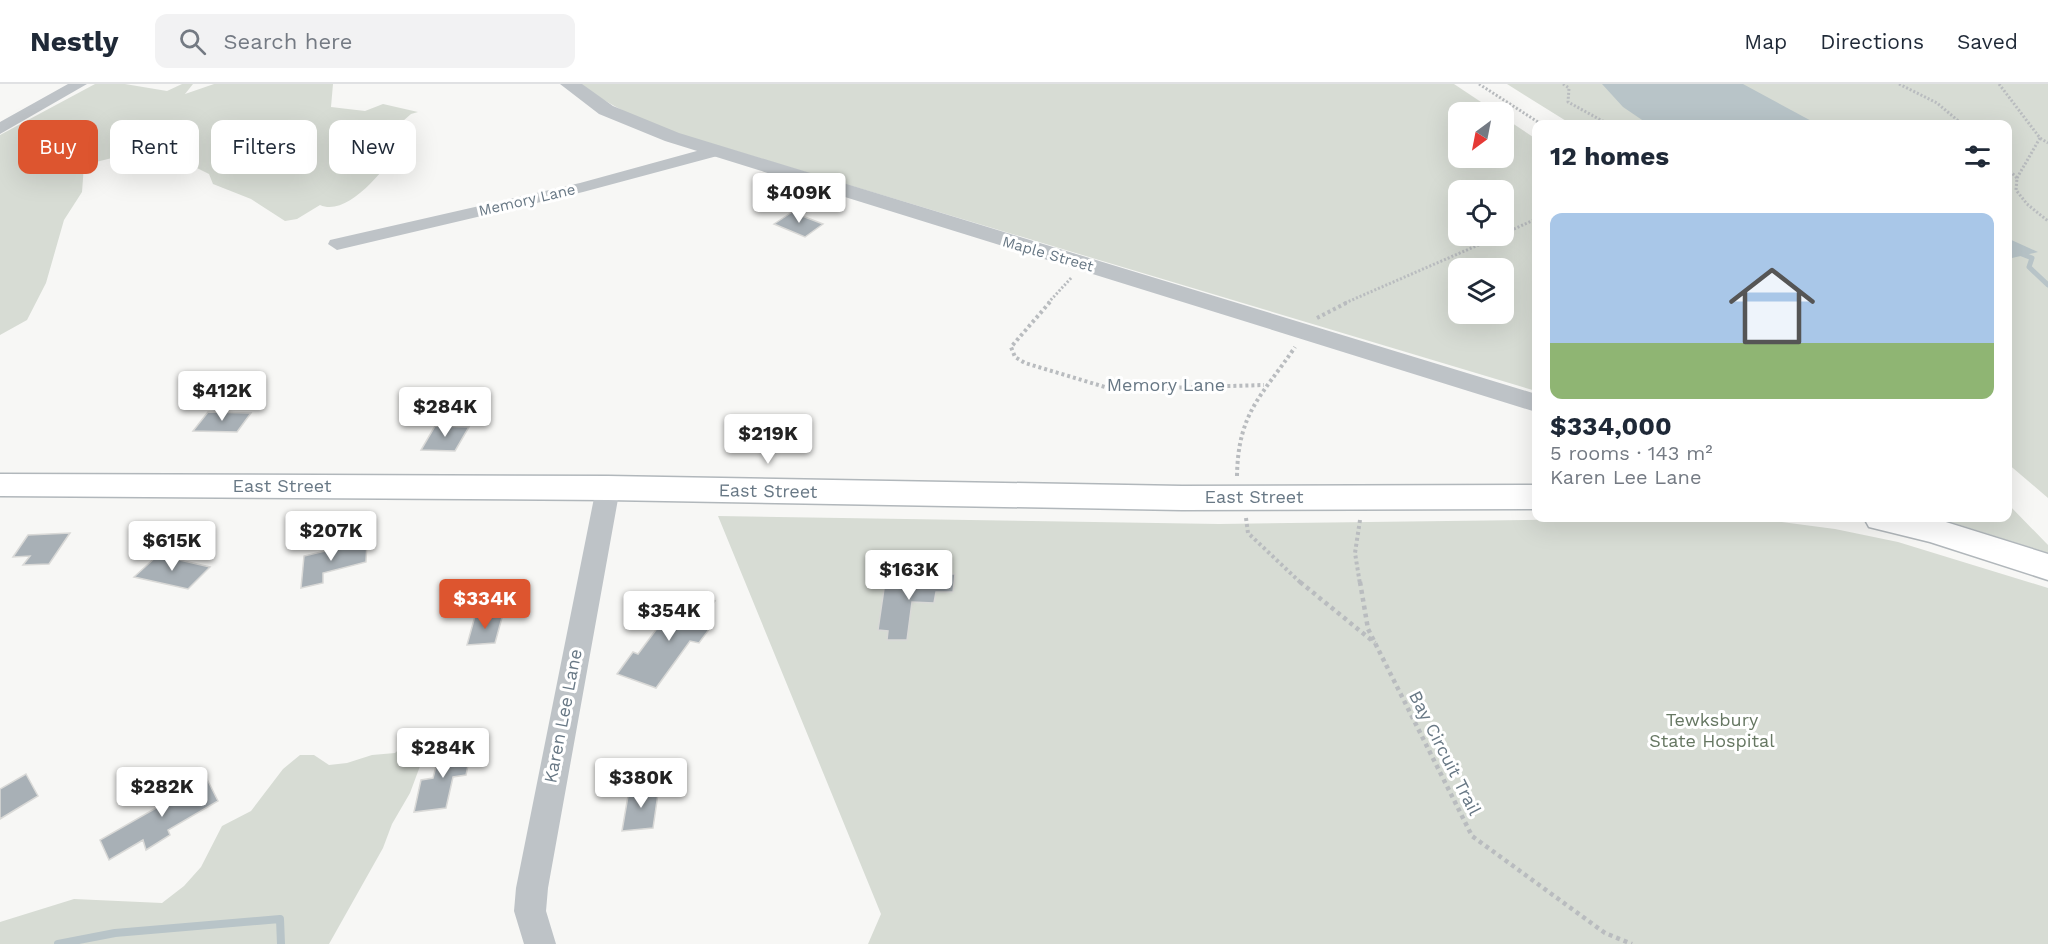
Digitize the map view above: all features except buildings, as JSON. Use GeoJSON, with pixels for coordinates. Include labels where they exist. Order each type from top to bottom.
{"type":"FeatureCollection","features":[{"type":"Feature","properties":{"kind":"main road","name":"East Street"},"geometry":{"type":"LineString","coordinates":[[0,485],[608,488],[1182,498],[1532,497]]}},
{"type":"Feature","properties":{"kind":"main road"},"geometry":{"type":"LineString","coordinates":[[1898,522],[1933,530],[2048,567]]}},
{"type":"Feature","properties":{"kind":"street"},"geometry":{"type":"LineString","coordinates":[[0,129],[79,84]]}},
{"type":"Feature","properties":{"kind":"street","name":"Maple Street"},"geometry":{"type":"LineString","coordinates":[[570,84],[592,101],[623,118],[715,151],[1532,402]]}},
{"type":"Feature","properties":{"kind":"street","name":"Memory Lane"},"geometry":{"type":"LineString","coordinates":[[337,244],[583,187],[715,151]]}},
{"type":"Feature","properties":{"kind":"street","name":"Karen Lee Lane"},"geometry":{"type":"LineString","coordinates":[[540,944],[530,911],[532,888],[608,488]]}},
{"type":"Feature","properties":{"kind":"path"},"geometry":{"type":"LineString","coordinates":[[1479,84],[1535,120]]}},
{"type":"Feature","properties":{"kind":"path"},"geometry":{"type":"LineString","coordinates":[[1563,84],[1569,88],[1568,102],[1601,120]]}},
{"type":"Feature","properties":{"kind":"path"},"geometry":{"type":"LineString","coordinates":[[1899,84],[1937,103],[1957,120]]}},
{"type":"Feature","properties":{"kind":"path"},"geometry":{"type":"LineString","coordinates":[[1999,84],[2040,138],[2048,143]]}},
{"type":"Feature","properties":{"kind":"path"},"geometry":{"type":"LineString","coordinates":[[2040,138],[2017,178],[2016,190],[2026,204],[2048,221]]}},
{"type":"Feature","properties":{"kind":"path"},"geometry":{"type":"LineString","coordinates":[[2012,173],[2017,178]]}},
{"type":"Feature","properties":{"kind":"path"},"geometry":{"type":"LineString","coordinates":[[1514,229],[1532,221]]}},
{"type":"Feature","properties":{"kind":"path"},"geometry":{"type":"LineString","coordinates":[[1303,332],[1322,313],[1476,246]]}},
{"type":"Feature","properties":{"kind":"path","name":"Memory Lane"},"geometry":{"type":"LineString","coordinates":[[1084,264],[1014,341],[1011,347],[1015,357],[1025,363],[1105,387],[1133,389],[1264,385]]}},
{"type":"Feature","properties":{"kind":"path","name":"Bay Circuit Trail"},"geometry":{"type":"LineString","coordinates":[[1363,496],[1354,554],[1368,629],[1472,836],[1605,933],[1632,944]]}},
{"type":"Feature","properties":{"kind":"green space"},"geometry":{"type":"Polygon","coordinates":[[[95,84],[125,84],[167,91],[182,84],[193,84],[185,94],[214,84],[333,84],[331,107],[365,111],[383,104],[418,112],[404,120],[329,120],[329,174],[379,174],[354,198],[342,204],[331,207],[320,205],[297,219],[285,221],[251,199],[213,184],[209,174],[199,169],[199,120],[110,120],[110,158],[98,162],[98,120],[28,120],[95,84]]]}},
{"type":"Feature","properties":{"kind":"green space"},"geometry":{"type":"Polygon","coordinates":[[[581,84],[1454,84],[1481,102],[1448,102],[1448,168],[1514,168],[1514,124],[1532,136],[1532,390],[672,132],[602,99],[581,84]]]}},
{"type":"Feature","properties":{"kind":"green space"},"geometry":{"type":"Polygon","coordinates":[[[1507,84],[2048,84],[2048,498],[2012,467],[2012,120],[1565,120],[1507,84]]]}},
{"type":"Feature","properties":{"kind":"green space"},"geometry":{"type":"Polygon","coordinates":[[[18,125],[18,174],[83,174],[82,192],[64,220],[46,283],[27,320],[0,335],[0,135],[18,125]]]}},
{"type":"Feature","properties":{"kind":"green space"},"geometry":{"type":"Polygon","coordinates":[[[2012,508],[2048,545],[2048,553],[1951,522],[2012,522],[2012,508]]]}},
{"type":"Feature","properties":{"kind":"green space","name":"Tewksbury State Hospital"},"geometry":{"type":"Polygon","coordinates":[[[718,516],[1219,524],[1532,520],[1532,522],[1781,522],[1835,529],[1898,542],[2048,588],[2048,944],[868,944],[881,914],[718,516]]]}},
{"type":"Feature","properties":{"kind":"green space"},"geometry":{"type":"Polygon","coordinates":[[[437,730],[426,750],[410,793],[392,824],[383,848],[329,944],[0,944],[0,922],[74,899],[162,903],[184,886],[201,867],[222,826],[251,811],[283,769],[300,755],[314,755],[329,765],[347,763],[372,755],[395,753],[417,732],[437,730]]]}},
{"type":"Feature","properties":{"kind":"shaded area"},"geometry":{"type":"Polygon","coordinates":[[[1602,84],[1743,84],[1810,120],[1642,120],[1623,107],[1602,84]]]}},
{"type":"Feature","properties":{"kind":"shaded area"},"geometry":{"type":"Polygon","coordinates":[[[2012,240],[2038,252],[2012,258],[2012,240]]]}},
{"type":"Feature","properties":{"kind":"waterway"},"geometry":{"type":"LineString","coordinates":[[2012,250],[2032,258],[2029,267],[2048,285]]}},
{"type":"Feature","properties":{"kind":"waterway"},"geometry":{"type":"LineString","coordinates":[[58,944],[115,933],[280,919],[281,944]]}}]}
